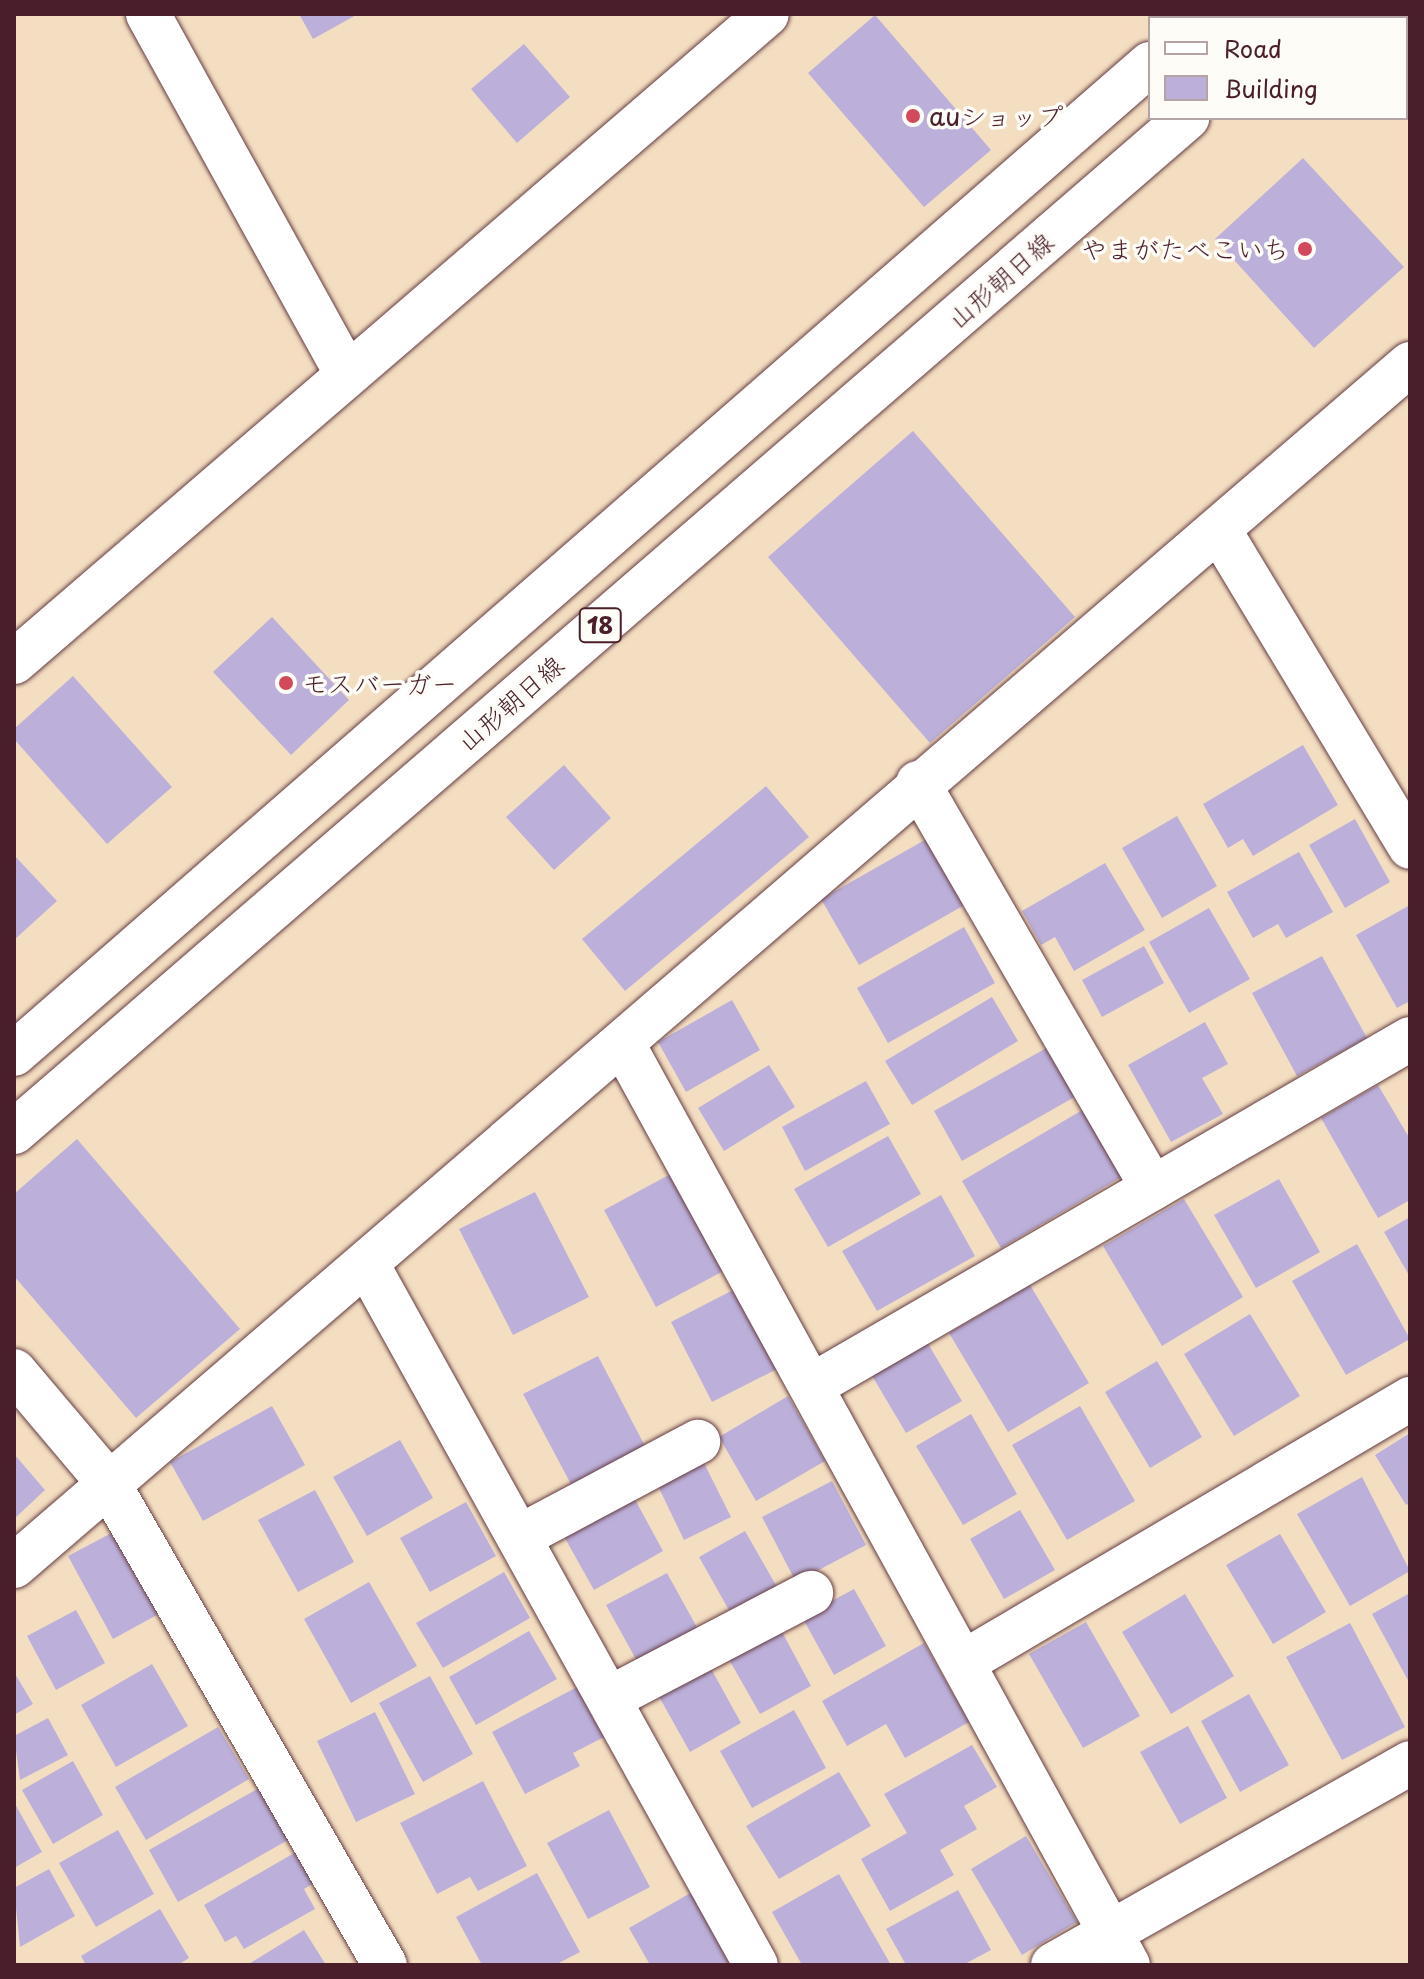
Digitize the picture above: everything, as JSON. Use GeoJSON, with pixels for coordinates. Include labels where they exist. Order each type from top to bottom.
{"type":"FeatureCollection","features":[{"type":"Feature","properties":{"kind":"street"},"geometry":{"type":"LineString","coordinates":[[148,14],[347,374]]}},
{"type":"Feature","properties":{"kind":"street"},"geometry":{"type":"LineString","coordinates":[[14,662],[767,14]]}},
{"type":"Feature","properties":{"kind":"street","name":"18"},"geometry":{"type":"LineString","coordinates":[[14,1054],[1148,66]]}},
{"type":"Feature","properties":{"kind":"street","name":"山形朝日線"},"geometry":{"type":"LineString","coordinates":[[14,1132],[1185,120]]}},
{"type":"Feature","properties":{"kind":"street"},"geometry":{"type":"LineString","coordinates":[[14,1566],[107,1481],[368,1266],[624,1046],[918,783],[1219,530],[1410,364]]}},
{"type":"Feature","properties":{"kind":"street"},"geometry":{"type":"LineString","coordinates":[[1219,530],[1410,847]]}},
{"type":"Feature","properties":{"kind":"street"},"geometry":{"type":"LineString","coordinates":[[918,783],[1153,1188]]}},
{"type":"Feature","properties":{"kind":"street"},"geometry":{"type":"LineString","coordinates":[[813,1385],[1410,1039]]}},
{"type":"Feature","properties":{"kind":"street"},"geometry":{"type":"LineString","coordinates":[[624,1046],[813,1385],[1118,1949]]}},
{"type":"Feature","properties":{"kind":"street"},"geometry":{"type":"LineString","coordinates":[[368,1266],[756,1965]]}},
{"type":"Feature","properties":{"kind":"street"},"geometry":{"type":"LineString","coordinates":[[14,1371],[107,1481],[385,1965]]}},
{"type":"Feature","properties":{"kind":"street"},"geometry":{"type":"LineString","coordinates":[[964,1662],[1410,1399]]}},
{"type":"Feature","properties":{"kind":"street"},"geometry":{"type":"LineString","coordinates":[[519,1537],[698,1442]]}},
{"type":"Feature","properties":{"kind":"street"},"geometry":{"type":"LineString","coordinates":[[610,1698],[811,1593]]}},
{"type":"Feature","properties":{"kind":"street"},"geometry":{"type":"LineString","coordinates":[[1053,1965],[1118,1949],[1410,1763]]}},
{"type":"Feature","properties":{"kind":"building"},"geometry":{"type":"Polygon","coordinates":[[[299,14],[358,14],[313,39],[299,14]]]}},
{"type":"Feature","properties":{"kind":"building"},"geometry":{"type":"Polygon","coordinates":[[[875,15],[991,150],[924,207],[808,73],[875,15]]]}},
{"type":"Feature","properties":{"kind":"building"},"geometry":{"type":"Polygon","coordinates":[[[524,44],[570,97],[517,143],[471,89],[524,44]]]}},
{"type":"Feature","properties":{"kind":"building"},"geometry":{"type":"Polygon","coordinates":[[[1303,158],[1404,267],[1314,348],[1215,239],[1303,158]]]}},
{"type":"Feature","properties":{"kind":"building"},"geometry":{"type":"Polygon","coordinates":[[[913,431],[1075,617],[930,743],[768,557],[913,431]]]}},
{"type":"Feature","properties":{"kind":"building"},"geometry":{"type":"Polygon","coordinates":[[[272,617],[349,700],[291,755],[213,672],[272,617]]]}},
{"type":"Feature","properties":{"kind":"building"},"geometry":{"type":"Polygon","coordinates":[[[73,676],[172,787],[107,844],[14,739],[14,729],[73,676]]]}},
{"type":"Feature","properties":{"kind":"building"},"geometry":{"type":"Polygon","coordinates":[[[1303,745],[1338,805],[1253,856],[1243,839],[1228,848],[1203,804],[1303,745]]]}},
{"type":"Feature","properties":{"kind":"building"},"geometry":{"type":"Polygon","coordinates":[[[564,765],[611,818],[554,870],[506,817],[564,765]]]}},
{"type":"Feature","properties":{"kind":"building"},"geometry":{"type":"Polygon","coordinates":[[[766,786],[809,837],[625,991],[582,939],[766,786]]]}},
{"type":"Feature","properties":{"kind":"building"},"geometry":{"type":"Polygon","coordinates":[[[1177,816],[1217,886],[1162,918],[1122,848],[1177,816]]]}},
{"type":"Feature","properties":{"kind":"building"},"geometry":{"type":"Polygon","coordinates":[[[1355,819],[1390,882],[1345,908],[1309,845],[1355,819]]]}},
{"type":"Feature","properties":{"kind":"building"},"geometry":{"type":"Polygon","coordinates":[[[930,837],[968,903],[859,965],[821,899],[930,837]]]}},
{"type":"Feature","properties":{"kind":"building"},"geometry":{"type":"Polygon","coordinates":[[[1299,852],[1333,912],[1286,938],[1278,924],[1253,938],[1227,892],[1299,852]]]}},
{"type":"Feature","properties":{"kind":"building"},"geometry":{"type":"Polygon","coordinates":[[[14,855],[57,901],[14,940],[14,855]]]}},
{"type":"Feature","properties":{"kind":"building"},"geometry":{"type":"Polygon","coordinates":[[[1105,863],[1145,930],[1074,971],[1055,937],[1041,945],[1022,911],[1105,863]]]}},
{"type":"Feature","properties":{"kind":"building"},"geometry":{"type":"Polygon","coordinates":[[[1410,905],[1410,1001],[1397,1008],[1356,935],[1410,905]]]}},
{"type":"Feature","properties":{"kind":"building"},"geometry":{"type":"Polygon","coordinates":[[[1209,908],[1250,979],[1189,1013],[1149,942],[1209,908]]]}},
{"type":"Feature","properties":{"kind":"building"},"geometry":{"type":"Polygon","coordinates":[[[964,927],[995,983],[888,1043],[857,988],[964,927]]]}},
{"type":"Feature","properties":{"kind":"building"},"geometry":{"type":"Polygon","coordinates":[[[1144,946],[1164,983],[1102,1017],[1082,980],[1144,946]]]}},
{"type":"Feature","properties":{"kind":"building"},"geometry":{"type":"Polygon","coordinates":[[[1322,956],[1367,1038],[1297,1076],[1252,993],[1322,956]]]}},
{"type":"Feature","properties":{"kind":"building"},"geometry":{"type":"Polygon","coordinates":[[[992,997],[1018,1041],[912,1105],[885,1061],[992,997]]]}},
{"type":"Feature","properties":{"kind":"building"},"geometry":{"type":"Polygon","coordinates":[[[732,1000],[760,1050],[686,1092],[658,1042],[732,1000]]]}},
{"type":"Feature","properties":{"kind":"building"},"geometry":{"type":"Polygon","coordinates":[[[1205,1022],[1228,1064],[1202,1078],[1223,1114],[1171,1142],[1128,1065],[1205,1022]]]}},
{"type":"Feature","properties":{"kind":"building"},"geometry":{"type":"Polygon","coordinates":[[[1050,1046],[1078,1095],[962,1161],[934,1111],[1050,1046]]]}},
{"type":"Feature","properties":{"kind":"building"},"geometry":{"type":"Polygon","coordinates":[[[769,1065],[795,1107],[724,1151],[698,1108],[769,1065]]]}},
{"type":"Feature","properties":{"kind":"building"},"geometry":{"type":"Polygon","coordinates":[[[866,1081],[890,1124],[805,1171],[782,1127],[866,1081]]]}},
{"type":"Feature","properties":{"kind":"building"},"geometry":{"type":"Polygon","coordinates":[[[1378,1085],[1410,1139],[1410,1200],[1378,1218],[1321,1118],[1378,1085]]]}},
{"type":"Feature","properties":{"kind":"building"},"geometry":{"type":"Polygon","coordinates":[[[1084,1109],[1123,1176],[1001,1248],[962,1181],[1084,1109]]]}},
{"type":"Feature","properties":{"kind":"building"},"geometry":{"type":"Polygon","coordinates":[[[888,1136],[921,1194],[828,1247],[794,1189],[888,1136]]]}},
{"type":"Feature","properties":{"kind":"building"},"geometry":{"type":"Polygon","coordinates":[[[77,1139],[240,1329],[136,1418],[14,1276],[14,1194],[77,1139]]]}},
{"type":"Feature","properties":{"kind":"building"},"geometry":{"type":"Polygon","coordinates":[[[676,1171],[729,1268],[656,1307],[604,1210],[676,1171]]]}},
{"type":"Feature","properties":{"kind":"building"},"geometry":{"type":"Polygon","coordinates":[[[1279,1179],[1320,1252],[1256,1288],[1214,1215],[1279,1179]]]}},
{"type":"Feature","properties":{"kind":"building"},"geometry":{"type":"Polygon","coordinates":[[[535,1192],[589,1297],[513,1335],[459,1229],[535,1192]]]}},
{"type":"Feature","properties":{"kind":"building"},"geometry":{"type":"Polygon","coordinates":[[[941,1195],[975,1256],[877,1311],[842,1251],[941,1195]]]}},
{"type":"Feature","properties":{"kind":"building"},"geometry":{"type":"Polygon","coordinates":[[[1184,1199],[1243,1297],[1162,1346],[1103,1246],[1184,1199]]]}},
{"type":"Feature","properties":{"kind":"building"},"geometry":{"type":"Polygon","coordinates":[[[1410,1217],[1410,1277],[1384,1232],[1410,1217]]]}},
{"type":"Feature","properties":{"kind":"building"},"geometry":{"type":"Polygon","coordinates":[[[1357,1244],[1410,1339],[1346,1375],[1292,1281],[1357,1244]]]}},
{"type":"Feature","properties":{"kind":"building"},"geometry":{"type":"Polygon","coordinates":[[[1030,1285],[1089,1383],[1008,1432],[949,1333],[1030,1285]]]}},
{"type":"Feature","properties":{"kind":"building"},"geometry":{"type":"Polygon","coordinates":[[[737,1288],[779,1368],[712,1402],[671,1322],[737,1288]]]}},
{"type":"Feature","properties":{"kind":"building"},"geometry":{"type":"Polygon","coordinates":[[[1250,1314],[1300,1396],[1234,1436],[1184,1354],[1250,1314]]]}},
{"type":"Feature","properties":{"kind":"building"},"geometry":{"type":"Polygon","coordinates":[[[927,1342],[962,1401],[906,1433],[871,1374],[927,1342]]]}},
{"type":"Feature","properties":{"kind":"building"},"geometry":{"type":"Polygon","coordinates":[[[598,1356],[647,1450],[573,1488],[523,1394],[598,1356]]]}},
{"type":"Feature","properties":{"kind":"building"},"geometry":{"type":"Polygon","coordinates":[[[1157,1361],[1202,1437],[1150,1468],[1105,1392],[1157,1361]]]}},
{"type":"Feature","properties":{"kind":"building"},"geometry":{"type":"Polygon","coordinates":[[[788,1396],[825,1461],[756,1501],[719,1437],[788,1396]]]}},
{"type":"Feature","properties":{"kind":"building"},"geometry":{"type":"Polygon","coordinates":[[[272,1406],[305,1465],[203,1521],[170,1462],[272,1406]]]}},
{"type":"Feature","properties":{"kind":"building"},"geometry":{"type":"Polygon","coordinates":[[[1080,1406],[1135,1501],[1067,1540],[1012,1445],[1080,1406]]]}},
{"type":"Feature","properties":{"kind":"building"},"geometry":{"type":"Polygon","coordinates":[[[971,1414],[1017,1494],[963,1525],[916,1446],[971,1414]]]}},
{"type":"Feature","properties":{"kind":"building"},"geometry":{"type":"Polygon","coordinates":[[[1410,1433],[1410,1503],[1406,1505],[1375,1455],[1410,1433]]]}},
{"type":"Feature","properties":{"kind":"building"},"geometry":{"type":"Polygon","coordinates":[[[400,1440],[433,1498],[367,1536],[333,1477],[400,1440]]]}},
{"type":"Feature","properties":{"kind":"building"},"geometry":{"type":"Polygon","coordinates":[[[14,1454],[45,1490],[14,1519],[14,1454]]]}},
{"type":"Feature","properties":{"kind":"building"},"geometry":{"type":"Polygon","coordinates":[[[703,1461],[731,1517],[684,1540],[657,1484],[703,1461]]]}},
{"type":"Feature","properties":{"kind":"building"},"geometry":{"type":"Polygon","coordinates":[[[1362,1477],[1410,1571],[1350,1606],[1297,1514],[1362,1477]]]}},
{"type":"Feature","properties":{"kind":"building"},"geometry":{"type":"Polygon","coordinates":[[[832,1481],[866,1545],[796,1582],[762,1517],[832,1481]]]}},
{"type":"Feature","properties":{"kind":"building"},"geometry":{"type":"Polygon","coordinates":[[[315,1490],[354,1562],[298,1592],[258,1520],[315,1490]]]}},
{"type":"Feature","properties":{"kind":"building"},"geometry":{"type":"Polygon","coordinates":[[[632,1494],[663,1551],[594,1590],[562,1533],[632,1494]]]}},
{"type":"Feature","properties":{"kind":"building"},"geometry":{"type":"Polygon","coordinates":[[[466,1502],[496,1556],[430,1592],[400,1538],[466,1502]]]}},
{"type":"Feature","properties":{"kind":"building"},"geometry":{"type":"Polygon","coordinates":[[[1020,1510],[1055,1570],[1004,1599],[970,1539],[1020,1510]]]}},
{"type":"Feature","properties":{"kind":"building"},"geometry":{"type":"Polygon","coordinates":[[[121,1528],[166,1610],[113,1639],[68,1556],[121,1528]]]}},
{"type":"Feature","properties":{"kind":"building"},"geometry":{"type":"Polygon","coordinates":[[[745,1531],[781,1594],[734,1619],[699,1557],[745,1531]]]}},
{"type":"Feature","properties":{"kind":"building"},"geometry":{"type":"Polygon","coordinates":[[[1280,1534],[1326,1612],[1273,1644],[1226,1565],[1280,1534]]]}},
{"type":"Feature","properties":{"kind":"building"},"geometry":{"type":"Polygon","coordinates":[[[504,1572],[530,1618],[443,1668],[416,1623],[504,1572]]]}},
{"type":"Feature","properties":{"kind":"building"},"geometry":{"type":"Polygon","coordinates":[[[667,1573],[699,1631],[638,1663],[606,1605],[667,1573]]]}},
{"type":"Feature","properties":{"kind":"building"},"geometry":{"type":"Polygon","coordinates":[[[369,1582],[417,1666],[351,1703],[304,1619],[369,1582]]]}},
{"type":"Feature","properties":{"kind":"building"},"geometry":{"type":"Polygon","coordinates":[[[854,1589],[886,1646],[834,1675],[802,1617],[854,1589]]]}},
{"type":"Feature","properties":{"kind":"building"},"geometry":{"type":"Polygon","coordinates":[[[1410,1593],[1410,1684],[1372,1614],[1410,1593]]]}},
{"type":"Feature","properties":{"kind":"building"},"geometry":{"type":"Polygon","coordinates":[[[1185,1594],[1234,1676],[1171,1714],[1122,1632],[1185,1594]]]}},
{"type":"Feature","properties":{"kind":"building"},"geometry":{"type":"Polygon","coordinates":[[[76,1610],[105,1663],[56,1690],[27,1636],[76,1610]]]}},
{"type":"Feature","properties":{"kind":"building"},"geometry":{"type":"Polygon","coordinates":[[[1086,1622],[1140,1716],[1083,1748],[1029,1654],[1086,1622]]]}},
{"type":"Feature","properties":{"kind":"building"},"geometry":{"type":"Polygon","coordinates":[[[1350,1623],[1405,1727],[1342,1760],[1286,1657],[1350,1623]]]}},
{"type":"Feature","properties":{"kind":"building"},"geometry":{"type":"Polygon","coordinates":[[[780,1628],[811,1686],[760,1714],[727,1656],[780,1628]]]}},
{"type":"Feature","properties":{"kind":"building"},"geometry":{"type":"Polygon","coordinates":[[[529,1631],[557,1679],[476,1725],[449,1677],[529,1631]]]}},
{"type":"Feature","properties":{"kind":"building"},"geometry":{"type":"Polygon","coordinates":[[[924,1643],[969,1722],[905,1758],[886,1724],[847,1746],[822,1701],[924,1643]]]}},
{"type":"Feature","properties":{"kind":"building"},"geometry":{"type":"Polygon","coordinates":[[[152,1664],[188,1726],[116,1767],[81,1705],[152,1664]]]}},
{"type":"Feature","properties":{"kind":"building"},"geometry":{"type":"Polygon","coordinates":[[[709,1665],[741,1723],[690,1752],[657,1693],[709,1665]]]}},
{"type":"Feature","properties":{"kind":"building"},"geometry":{"type":"Polygon","coordinates":[[[14,1672],[33,1704],[14,1715],[14,1672]]]}},
{"type":"Feature","properties":{"kind":"building"},"geometry":{"type":"Polygon","coordinates":[[[430,1676],[473,1754],[423,1782],[379,1703],[430,1676]]]}},
{"type":"Feature","properties":{"kind":"building"},"geometry":{"type":"Polygon","coordinates":[[[579,1686],[606,1736],[573,1753],[580,1766],[525,1794],[492,1732],[579,1686]]]}},
{"type":"Feature","properties":{"kind":"building"},"geometry":{"type":"Polygon","coordinates":[[[1249,1694],[1289,1765],[1240,1792],[1201,1721],[1249,1694]]]}},
{"type":"Feature","properties":{"kind":"building"},"geometry":{"type":"Polygon","coordinates":[[[794,1710],[826,1768],[752,1808],[720,1751],[794,1710]]]}},
{"type":"Feature","properties":{"kind":"building"},"geometry":{"type":"Polygon","coordinates":[[[375,1712],[415,1794],[356,1822],[317,1741],[375,1712]]]}},
{"type":"Feature","properties":{"kind":"building"},"geometry":{"type":"Polygon","coordinates":[[[48,1718],[68,1755],[20,1780],[14,1736],[48,1718]]]}},
{"type":"Feature","properties":{"kind":"building"},"geometry":{"type":"Polygon","coordinates":[[[1188,1726],[1227,1798],[1180,1824],[1140,1752],[1188,1726]]]}},
{"type":"Feature","properties":{"kind":"building"},"geometry":{"type":"Polygon","coordinates":[[[218,1727],[249,1779],[146,1840],[115,1787],[218,1727]]]}},
{"type":"Feature","properties":{"kind":"building"},"geometry":{"type":"Polygon","coordinates":[[[972,1745],[997,1787],[964,1806],[977,1829],[940,1850],[954,1875],[890,1911],[861,1859],[907,1833],[884,1794],[972,1745]]]}},
{"type":"Feature","properties":{"kind":"building"},"geometry":{"type":"Polygon","coordinates":[[[73,1761],[103,1815],[53,1844],[22,1790],[73,1761]]]}},
{"type":"Feature","properties":{"kind":"building"},"geometry":{"type":"Polygon","coordinates":[[[839,1772],[871,1826],[779,1879],[746,1826],[839,1772]]]}},
{"type":"Feature","properties":{"kind":"building"},"geometry":{"type":"Polygon","coordinates":[[[483,1781],[527,1866],[478,1891],[470,1877],[437,1894],[400,1823],[483,1781]]]}},
{"type":"Feature","properties":{"kind":"building"},"geometry":{"type":"Polygon","coordinates":[[[261,1787],[290,1839],[178,1902],[149,1850],[261,1787]]]}},
{"type":"Feature","properties":{"kind":"building"},"geometry":{"type":"Polygon","coordinates":[[[14,1802],[42,1852],[14,1868],[14,1802]]]}},
{"type":"Feature","properties":{"kind":"building"},"geometry":{"type":"Polygon","coordinates":[[[609,1810],[650,1887],[588,1919],[547,1843],[609,1810]]]}},
{"type":"Feature","properties":{"kind":"building"},"geometry":{"type":"Polygon","coordinates":[[[118,1830],[154,1894],[96,1927],[59,1863],[118,1830]]]}},
{"type":"Feature","properties":{"kind":"building"},"geometry":{"type":"Polygon","coordinates":[[[1026,1836],[1077,1922],[1022,1955],[971,1869],[1026,1836]]]}},
{"type":"Feature","properties":{"kind":"building"},"geometry":{"type":"Polygon","coordinates":[[[296,1852],[314,1883],[304,1889],[315,1909],[244,1949],[236,1936],[225,1942],[204,1905],[296,1852]]]}},
{"type":"Feature","properties":{"kind":"building"},"geometry":{"type":"Polygon","coordinates":[[[49,1869],[75,1916],[20,1947],[14,1888],[49,1869]]]}},
{"type":"Feature","properties":{"kind":"building"},"geometry":{"type":"Polygon","coordinates":[[[537,1873],[580,1952],[555,1965],[482,1965],[456,1917],[537,1873]]]}},
{"type":"Feature","properties":{"kind":"building"},"geometry":{"type":"Polygon","coordinates":[[[839,1874],[891,1965],[802,1965],[772,1912],[839,1874]]]}},
{"type":"Feature","properties":{"kind":"building"},"geometry":{"type":"Polygon","coordinates":[[[958,1890],[991,1950],[963,1965],[906,1965],[886,1929],[958,1890]]]}},
{"type":"Feature","properties":{"kind":"building"},"geometry":{"type":"Polygon","coordinates":[[[694,1891],[736,1965],[650,1965],[629,1928],[694,1891]]]}},
{"type":"Feature","properties":{"kind":"building"},"geometry":{"type":"Polygon","coordinates":[[[160,1909],[189,1958],[178,1965],[86,1965],[81,1956],[160,1909]]]}},
{"type":"Feature","properties":{"kind":"building"},"geometry":{"type":"Polygon","coordinates":[[[304,1930],[326,1965],[247,1965],[304,1930]]]}},
{"type":"Feature","properties":{"kind":"place","name":"auショップ"},"geometry":{"type":"Point","coordinates":[913,116]}},
{"type":"Feature","properties":{"kind":"place","name":"やまがたべこいち"},"geometry":{"type":"Point","coordinates":[1305,249]}},
{"type":"Feature","properties":{"kind":"place","name":"モスバーガー"},"geometry":{"type":"Point","coordinates":[286,683]}}]}
